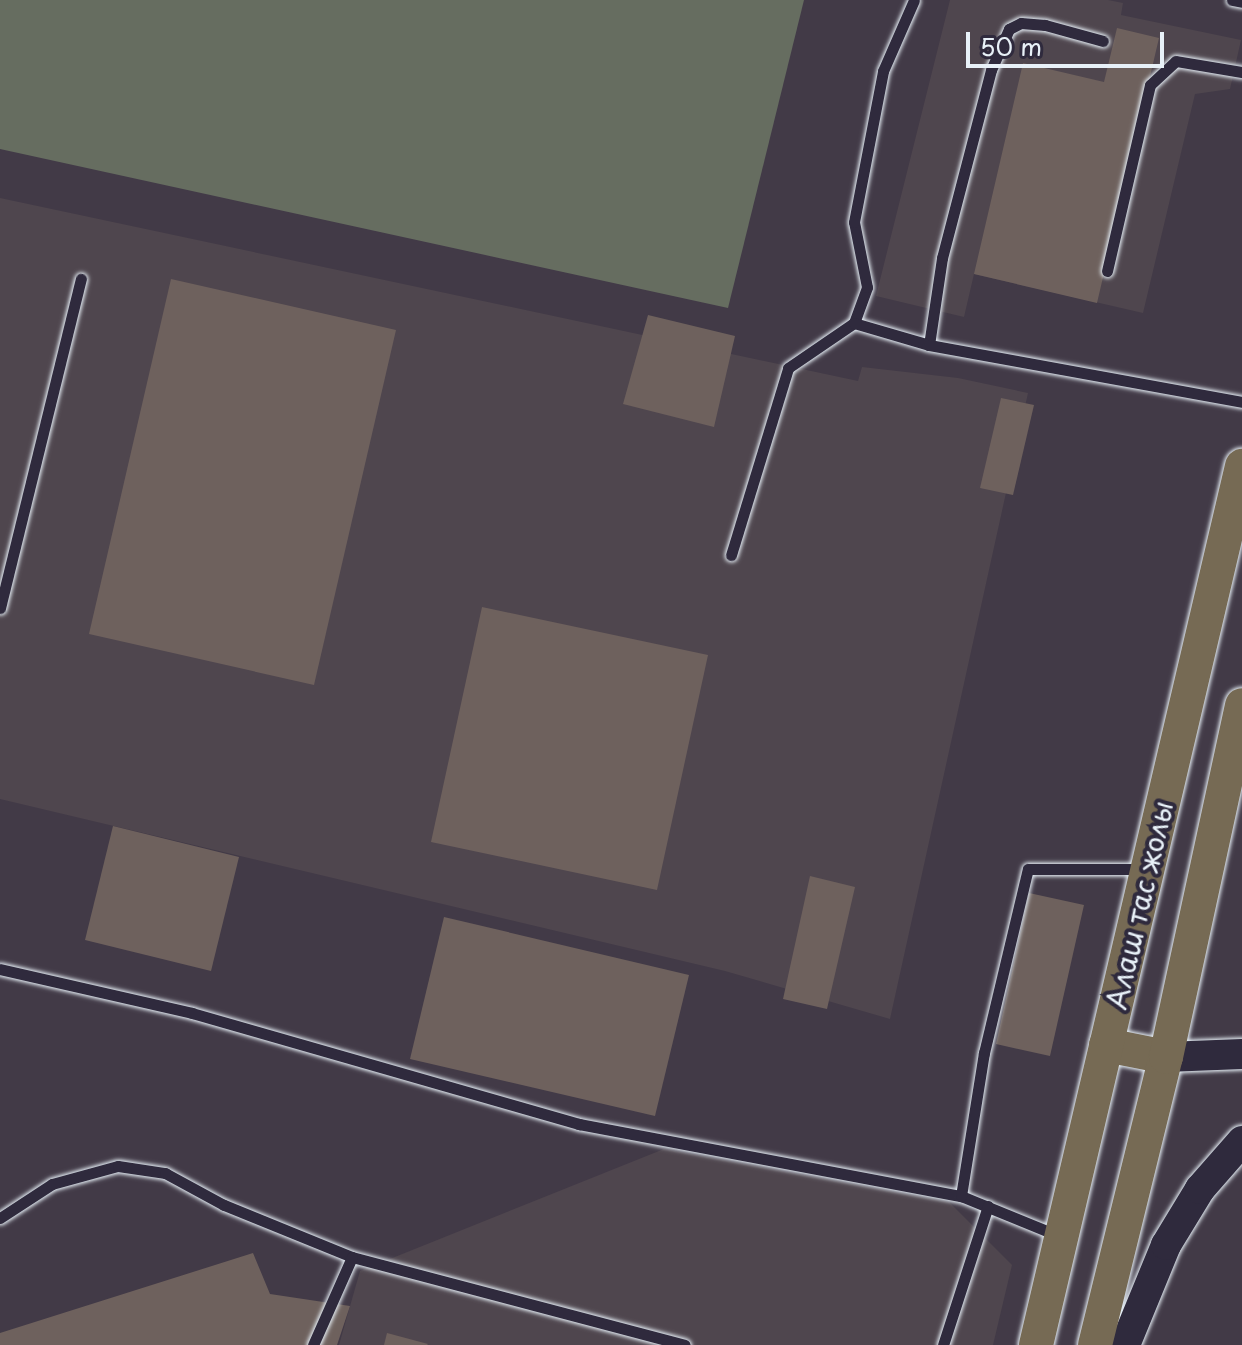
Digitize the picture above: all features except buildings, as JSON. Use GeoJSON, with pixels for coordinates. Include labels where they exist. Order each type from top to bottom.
{"type":"FeatureCollection","features":[{"type":"Feature","properties":{"kind":"main road","name":"Алаш тас жолы"},"geometry":{"type":"LineString","coordinates":[[1036,1345],[1242,466]]}},
{"type":"Feature","properties":{"kind":"main road","name":"Алаш тас жолы"},"geometry":{"type":"LineString","coordinates":[[1095,1345],[1166,1057],[1242,705]]}},
{"type":"Feature","properties":{"kind":"main road"},"geometry":{"type":"LineString","coordinates":[[1106,1045],[1166,1057],[1242,1054]]}},
{"type":"Feature","properties":{"kind":"main road"},"geometry":{"type":"LineString","coordinates":[[1125,1345],[1171,1235],[1200,1189],[1242,1141]]}},
{"type":"Feature","properties":{"kind":"lane"},"geometry":{"type":"LineString","coordinates":[[731,555],[788,368],[854,323],[867,287],[854,222],[883,71],[914,0]]}},
{"type":"Feature","properties":{"kind":"lane"},"geometry":{"type":"LineString","coordinates":[[1232,0],[1242,2]]}},
{"type":"Feature","properties":{"kind":"lane"},"geometry":{"type":"LineString","coordinates":[[929,345],[942,258],[991,70],[1009,29],[1021,23],[1045,25],[1103,41]]}},
{"type":"Feature","properties":{"kind":"lane"},"geometry":{"type":"LineString","coordinates":[[1107,271],[1150,85],[1176,61],[1242,72]]}},
{"type":"Feature","properties":{"kind":"lane"},"geometry":{"type":"LineString","coordinates":[[0,608],[81,279]]}},
{"type":"Feature","properties":{"kind":"lane"},"geometry":{"type":"LineString","coordinates":[[854,323],[929,345],[1242,402]]}},
{"type":"Feature","properties":{"kind":"lane"},"geometry":{"type":"LineString","coordinates":[[961,1196],[984,1053],[1028,869],[1147,869]]}},
{"type":"Feature","properties":{"kind":"lane"},"geometry":{"type":"LineString","coordinates":[[0,969],[192,1013],[579,1124],[961,1196],[1060,1237]]}},
{"type":"Feature","properties":{"kind":"lane"},"geometry":{"type":"LineString","coordinates":[[0,1218],[52,1184],[118,1166],[165,1173],[224,1205],[352,1257],[685,1345]]}},
{"type":"Feature","properties":{"kind":"lane"},"geometry":{"type":"LineString","coordinates":[[943,1345],[988,1206]]}},
{"type":"Feature","properties":{"kind":"lane"},"geometry":{"type":"LineString","coordinates":[[313,1345],[352,1257]]}},
{"type":"Feature","properties":{"kind":"lane"},"geometry":{"type":"LineString","coordinates":[[300,1345],[317,1331]]}},
{"type":"Feature","properties":{"kind":"shaded area"},"geometry":{"type":"Polygon","coordinates":[[[950,0],[1108,0],[1123,3],[1121,15],[1241,40],[1230,89],[1195,94],[1143,313],[974,274],[964,317],[876,296],[950,0]]]}},
{"type":"Feature","properties":{"kind":"shaded area"},"geometry":{"type":"Polygon","coordinates":[[[0,198],[858,381],[862,367],[958,378],[1028,393],[890,1019],[725,971],[0,799],[0,198]]]}},
{"type":"Feature","properties":{"kind":"shaded area"},"geometry":{"type":"Polygon","coordinates":[[[664,1149],[949,1202],[1012,1265],[993,1345],[339,1345],[360,1271],[664,1149]]]}},
{"type":"Feature","properties":{"kind":"green space"},"geometry":{"type":"Polygon","coordinates":[[[0,0],[804,0],[728,308],[0,149],[0,0]]]}}]}
